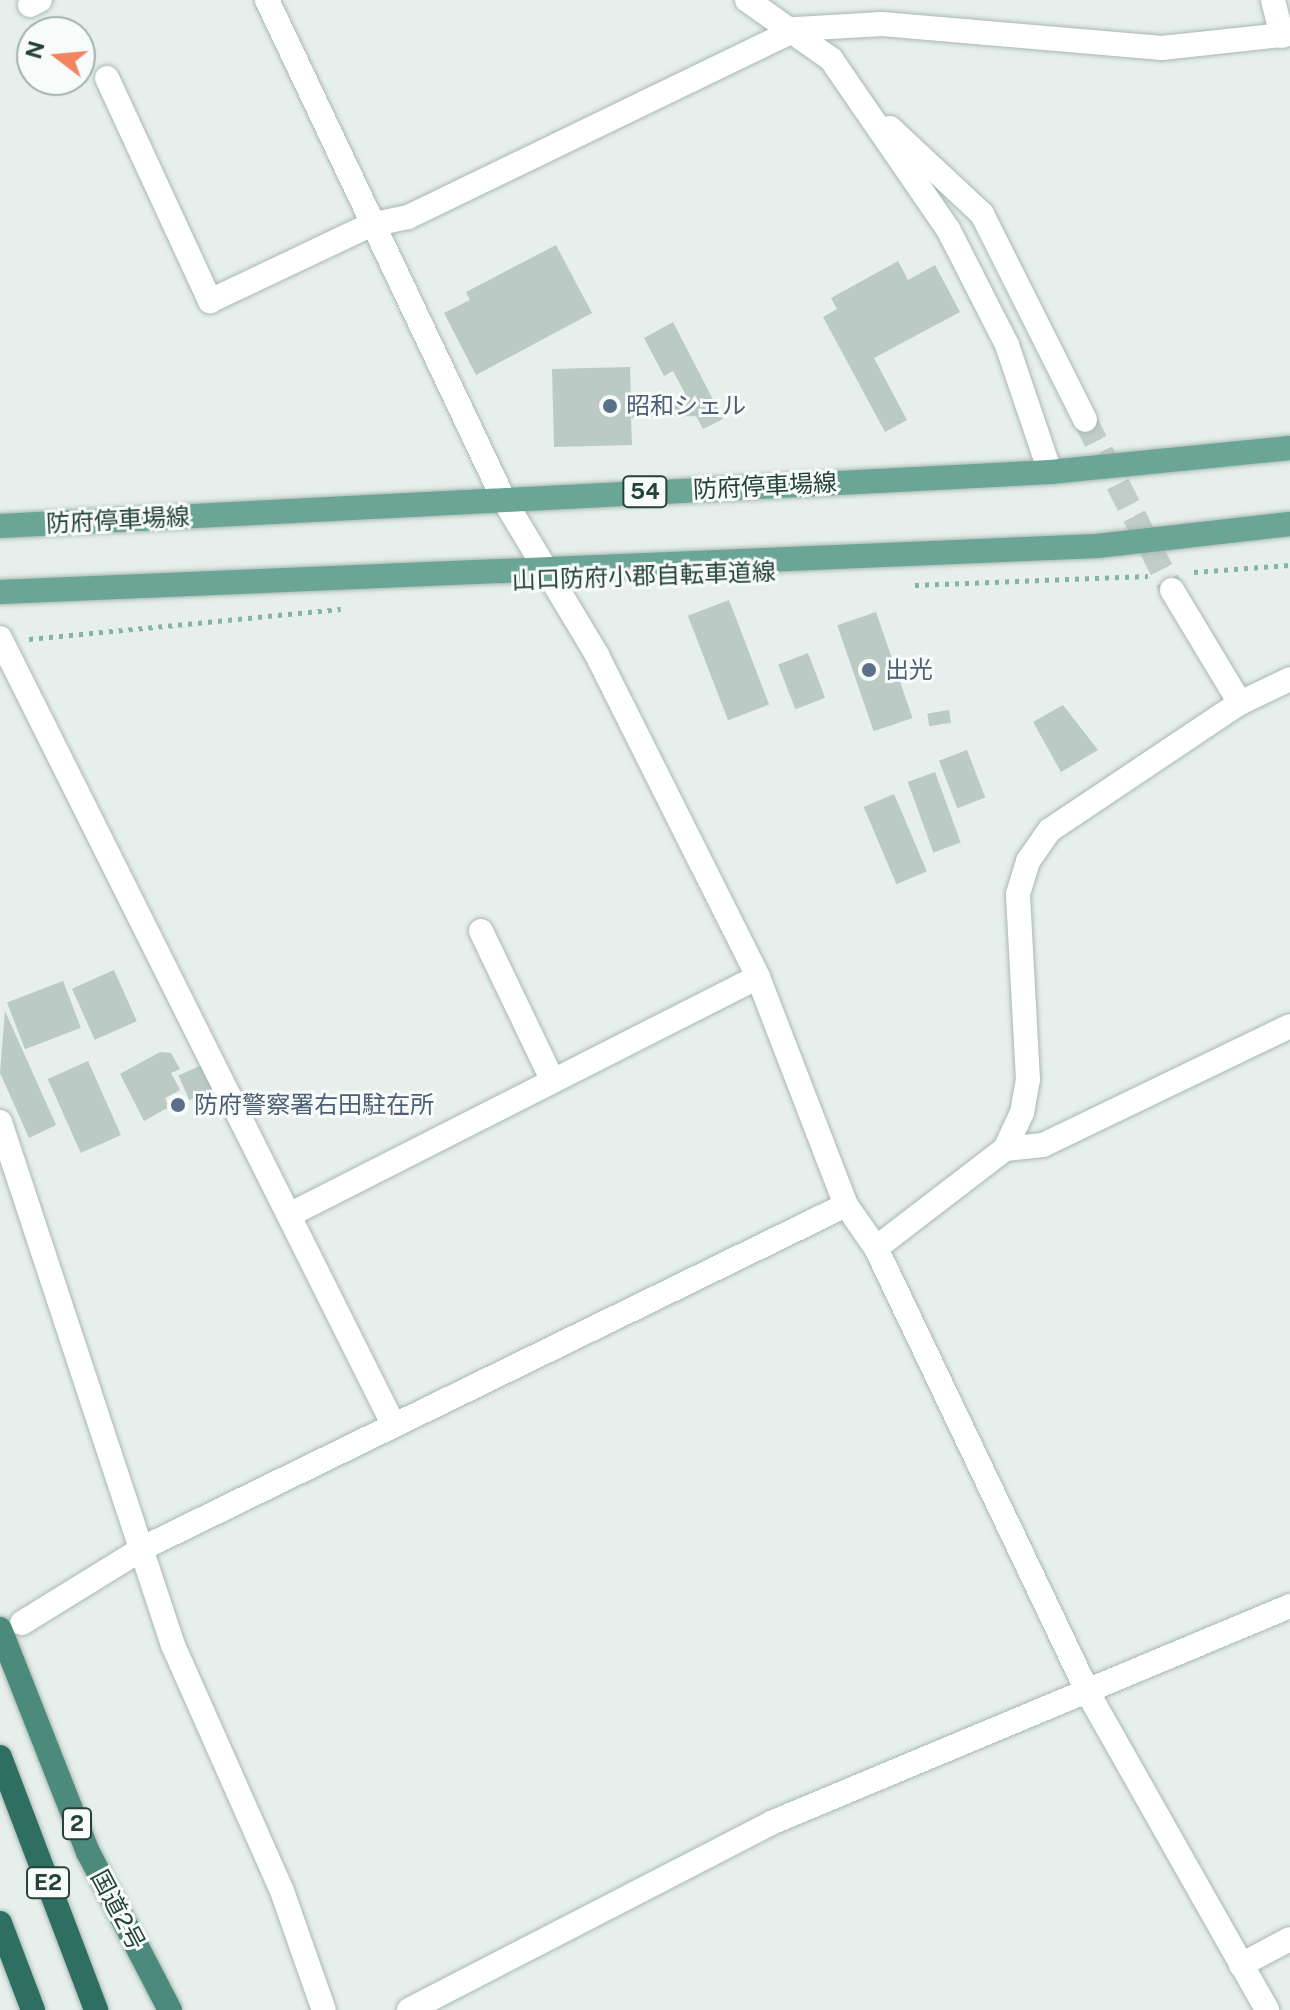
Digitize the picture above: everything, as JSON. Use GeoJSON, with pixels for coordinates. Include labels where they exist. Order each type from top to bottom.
{"type":"FeatureCollection","features":[{"type":"Feature","properties":{"kind":"highway","name":"国道2号"},"geometry":{"type":"LineString","coordinates":[[11,1626],[88,1852],[170,2010]]}},
{"type":"Feature","properties":{"kind":"highway","name":"E2"},"geometry":{"type":"LineString","coordinates":[[0,1757],[96,2010]]}},
{"type":"Feature","properties":{"kind":"highway","name":"E2"},"geometry":{"type":"LineString","coordinates":[[0,1923],[33,2010]]}},
{"type":"Feature","properties":{"kind":"main road","name":"防府停車場線"},"geometry":{"type":"LineString","coordinates":[[0,526],[1050,472],[1290,448]]}},
{"type":"Feature","properties":{"kind":"main road"},"geometry":{"type":"LineString","coordinates":[[0,592],[1097,546],[1290,524]]}},
{"type":"Feature","properties":{"kind":"street"},"geometry":{"type":"LineString","coordinates":[[267,0],[370,225],[504,500],[597,655],[758,977],[846,1205],[876,1248],[1088,1693],[1267,2010]]}},
{"type":"Feature","properties":{"kind":"street"},"geometry":{"type":"LineString","coordinates":[[747,0],[797,29],[831,59],[948,229],[1007,345],[1050,472]]}},
{"type":"Feature","properties":{"kind":"street"},"geometry":{"type":"LineString","coordinates":[[107,78],[210,301],[370,225],[408,217],[797,29],[882,24],[1162,48],[1286,35],[1273,0]]}},
{"type":"Feature","properties":{"kind":"street"},"geometry":{"type":"LineString","coordinates":[[867,109],[982,214],[1085,420]]}},
{"type":"Feature","properties":{"kind":"street"},"geometry":{"type":"LineString","coordinates":[[1169,579],[1240,703]]}},
{"type":"Feature","properties":{"kind":"street"},"geometry":{"type":"LineString","coordinates":[[1,640],[393,1424]]}},
{"type":"Feature","properties":{"kind":"street"},"geometry":{"type":"LineString","coordinates":[[1005,1149],[1028,1080],[1016,938],[1028,861],[1050,830],[1087,801],[1240,703],[1290,679]]}},
{"type":"Feature","properties":{"kind":"street"},"geometry":{"type":"LineString","coordinates":[[481,931],[553,1081]]}},
{"type":"Feature","properties":{"kind":"street"},"geometry":{"type":"LineString","coordinates":[[289,1215],[758,977]]}},
{"type":"Feature","properties":{"kind":"street"},"geometry":{"type":"LineString","coordinates":[[876,1248],[1005,1149],[1043,1145],[1290,1026]]}},
{"type":"Feature","properties":{"kind":"street"},"geometry":{"type":"LineString","coordinates":[[0,1122],[145,1547],[173,1645],[282,1891],[324,2010]]}},
{"type":"Feature","properties":{"kind":"street"},"geometry":{"type":"LineString","coordinates":[[11,1626],[145,1547],[846,1205]]}},
{"type":"Feature","properties":{"kind":"street"},"geometry":{"type":"LineString","coordinates":[[409,2010],[771,1823],[1290,1606]]}},
{"type":"Feature","properties":{"kind":"street"},"geometry":{"type":"LineString","coordinates":[[1241,1965],[1290,1939]]}},
{"type":"Feature","properties":{"kind":"path"},"geometry":{"type":"LineString","coordinates":[[905,586],[1169,579],[1290,565]]}},
{"type":"Feature","properties":{"kind":"path"},"geometry":{"type":"LineString","coordinates":[[1,640],[348,608]]}},
{"type":"Feature","properties":{"kind":"building"},"geometry":{"type":"Polygon","coordinates":[[[556,245],[592,313],[476,375],[444,313],[470,300],[466,292],[556,245]]]}},
{"type":"Feature","properties":{"kind":"building"},"geometry":{"type":"Polygon","coordinates":[[[898,261],[908,280],[935,265],[960,312],[874,358],[907,420],[885,432],[823,317],[837,309],[831,298],[898,261]]]}},
{"type":"Feature","properties":{"kind":"building"},"geometry":{"type":"Polygon","coordinates":[[[673,322],[723,419],[703,429],[696,416],[631,418],[632,445],[554,447],[552,369],[630,367],[631,401],[688,399],[673,371],[664,376],[644,338],[673,322]]]}},
{"type":"Feature","properties":{"kind":"building"},"geometry":{"type":"Polygon","coordinates":[[[729,600],[769,705],[728,720],[688,616],[729,600]]]}},
{"type":"Feature","properties":{"kind":"building"},"geometry":{"type":"Polygon","coordinates":[[[876,612],[912,718],[874,731],[837,625],[876,612]]]}},
{"type":"Feature","properties":{"kind":"building"},"geometry":{"type":"Polygon","coordinates":[[[808,653],[825,698],[795,709],[778,664],[808,653]]]}},
{"type":"Feature","properties":{"kind":"building"},"geometry":{"type":"Polygon","coordinates":[[[1063,705],[1098,750],[1061,772],[1033,722],[1063,705]]]}},
{"type":"Feature","properties":{"kind":"building"},"geometry":{"type":"Polygon","coordinates":[[[949,710],[951,723],[929,726],[927,713],[949,710]]]}},
{"type":"Feature","properties":{"kind":"building"},"geometry":{"type":"Polygon","coordinates":[[[967,750],[985,798],[957,808],[939,761],[967,750]]]}},
{"type":"Feature","properties":{"kind":"building"},"geometry":{"type":"Polygon","coordinates":[[[935,772],[961,842],[933,852],[908,782],[935,772]]]}},
{"type":"Feature","properties":{"kind":"building"},"geometry":{"type":"Polygon","coordinates":[[[894,794],[927,871],[896,884],[864,807],[894,794]]]}},
{"type":"Feature","properties":{"kind":"building"},"geometry":{"type":"Polygon","coordinates":[[[114,970],[137,1021],[95,1040],[72,989],[114,970]]]}},
{"type":"Feature","properties":{"kind":"building"},"geometry":{"type":"Polygon","coordinates":[[[63,981],[81,1028],[25,1049],[7,1003],[63,981]]]}},
{"type":"Feature","properties":{"kind":"building"},"geometry":{"type":"Polygon","coordinates":[[[5,1011],[56,1125],[29,1138],[0,1073],[5,1011]]]}},
{"type":"Feature","properties":{"kind":"building"},"geometry":{"type":"Polygon","coordinates":[[[160,1052],[171,1053],[180,1069],[171,1073],[180,1090],[165,1098],[169,1107],[144,1121],[120,1074],[160,1052]]]}},
{"type":"Feature","properties":{"kind":"building"},"geometry":{"type":"Polygon","coordinates":[[[88,1061],[121,1135],[81,1153],[48,1079],[88,1061]]]}},
{"type":"Feature","properties":{"kind":"building"},"geometry":{"type":"Polygon","coordinates":[[[204,1064],[215,1089],[189,1100],[178,1075],[204,1064]]]}},
{"type":"Feature","properties":{"kind":"tunnel"},"geometry":{"type":"LineString","coordinates":[[1085,420],[1172,590]]}},
{"type":"Feature","properties":{"kind":"place","name":"昭和シェル"},"geometry":{"type":"Point","coordinates":[610,406]}},
{"type":"Feature","properties":{"kind":"place","name":"出光"},"geometry":{"type":"Point","coordinates":[869,670]}},
{"type":"Feature","properties":{"kind":"place","name":"防府警察署右田駐在所"},"geometry":{"type":"Point","coordinates":[178,1105]}}]}
